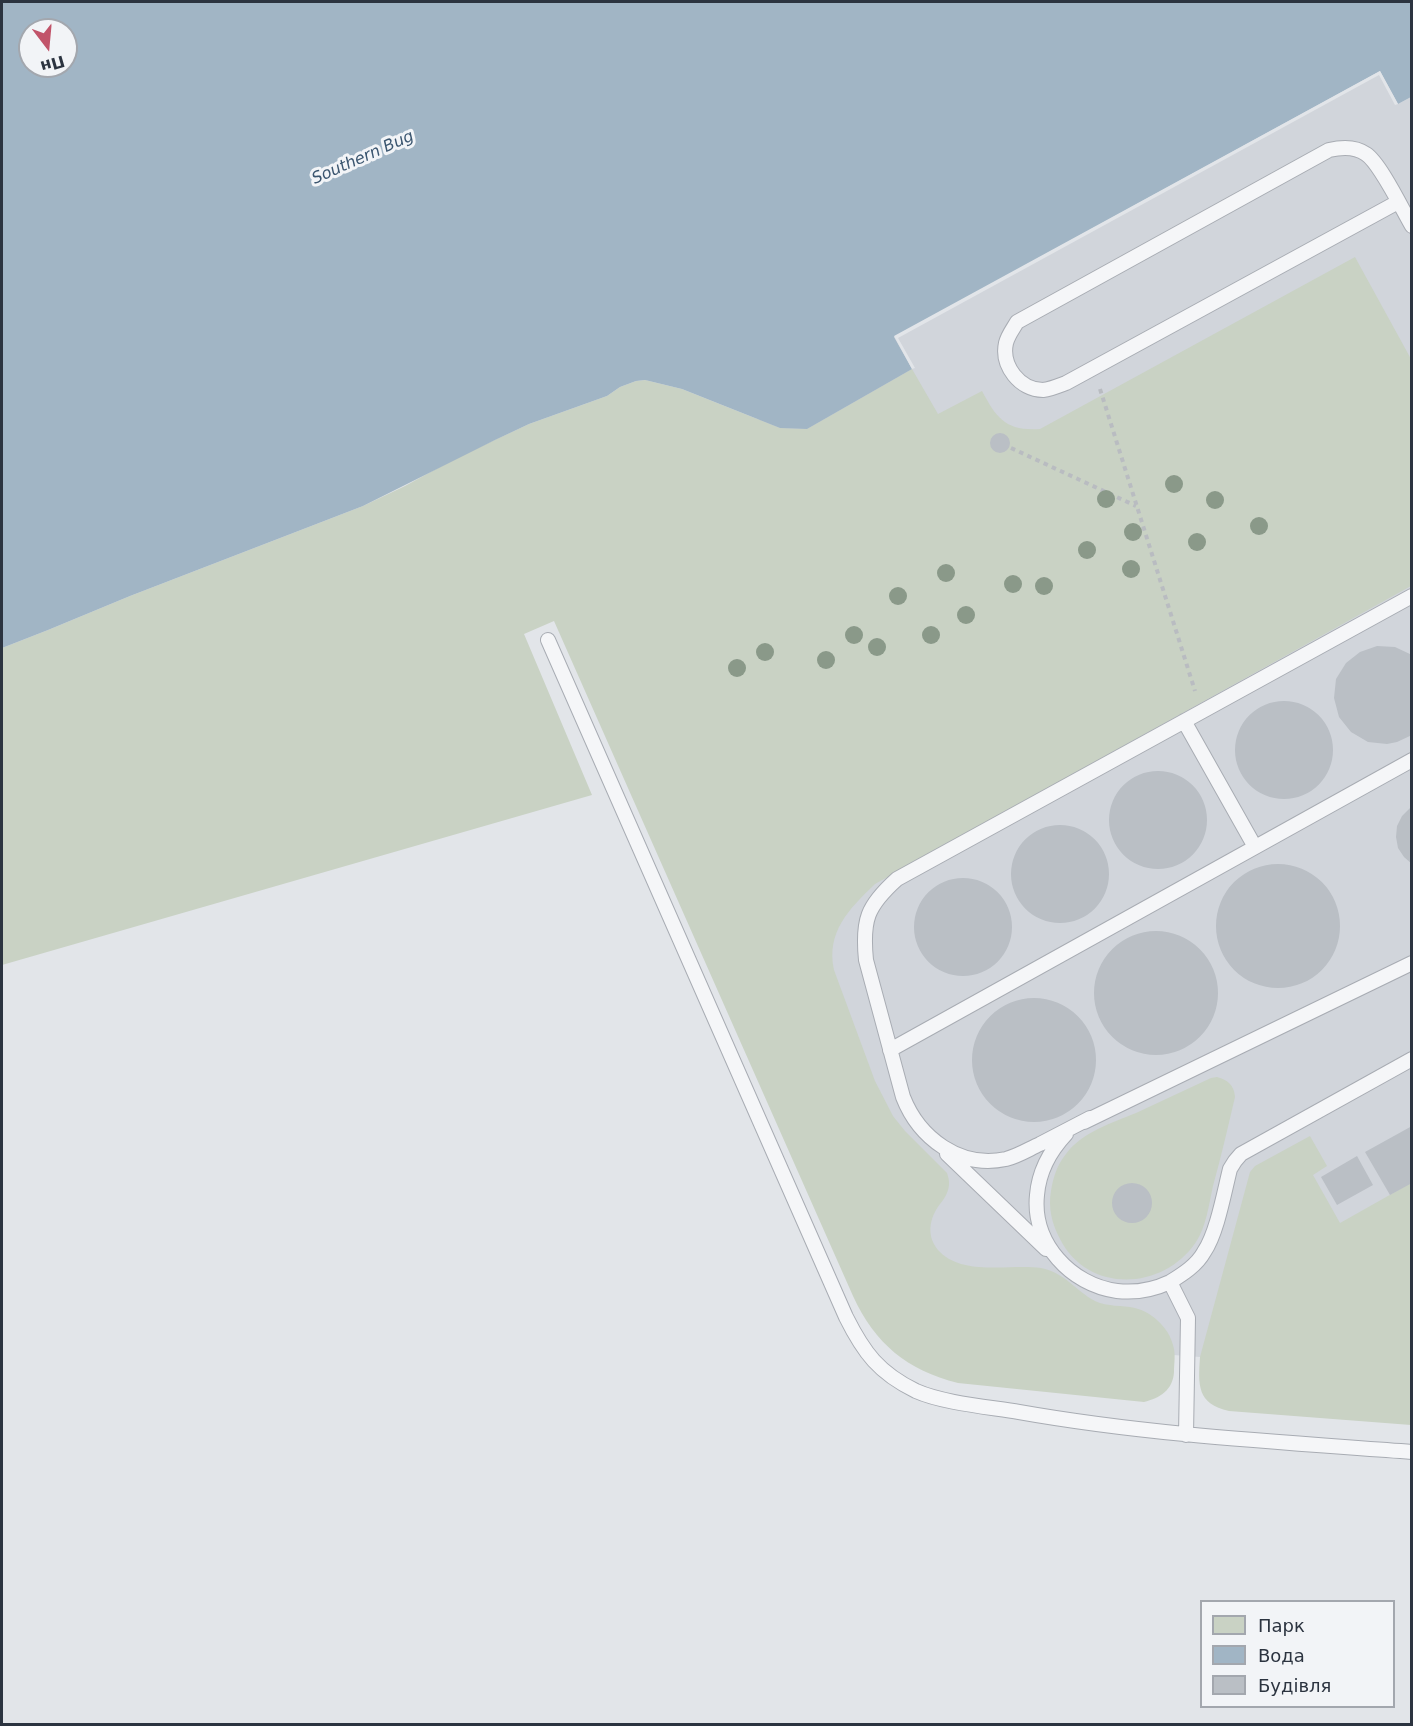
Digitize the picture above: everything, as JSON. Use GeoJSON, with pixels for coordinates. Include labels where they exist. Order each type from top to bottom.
{"type":"FeatureCollection","features":[{"type":"Feature","properties":{"kind":"lane"},"geometry":{"type":"LineString","coordinates":[[1398,202],[1054,388],[1041,390],[1028,387],[1017,380],[1009,369],[1005,357],[1005,344],[1017,322],[1329,150],[1342,147],[1354,148],[1366,153],[1375,162],[1412,226]]}},
{"type":"Feature","properties":{"kind":"lane"},"geometry":{"type":"LineString","coordinates":[[1412,596],[897,879],[880,895],[868,915],[863,937],[866,960],[890,1050],[909,1111],[917,1124],[1061,1263],[1083,1280],[1110,1290],[1124,1292],[1153,1289],[1181,1276],[1204,1254],[1211,1240],[1230,1169],[1241,1154],[1412,1059]]}},
{"type":"Feature","properties":{"kind":"lane"},"geometry":{"type":"LineString","coordinates":[[548,640],[846,1317],[867,1354],[882,1369],[900,1382],[939,1398],[1061,1419],[1186,1435],[1412,1452]]}},
{"type":"Feature","properties":{"kind":"lane"},"geometry":{"type":"LineString","coordinates":[[1184,722],[1255,847]]}},
{"type":"Feature","properties":{"kind":"lane"},"geometry":{"type":"LineString","coordinates":[[890,1050],[1412,760]]}},
{"type":"Feature","properties":{"kind":"lane"},"geometry":{"type":"LineString","coordinates":[[937,1144],[950,1152],[977,1160],[1006,1159],[1412,963]]}},
{"type":"Feature","properties":{"kind":"lane"},"geometry":{"type":"LineString","coordinates":[[1061,1263],[1045,1239],[1040,1226],[1036,1197],[1038,1183],[1042,1170],[1056,1144],[1066,1134],[1090,1118]]}},
{"type":"Feature","properties":{"kind":"lane"},"geometry":{"type":"LineString","coordinates":[[1170,1282],[1188,1318],[1186,1435]]}},
{"type":"Feature","properties":{"kind":"path"},"geometry":{"type":"LineString","coordinates":[[1094,368],[1201,712]]}},
{"type":"Feature","properties":{"kind":"path"},"geometry":{"type":"LineString","coordinates":[[1011,448],[1137,506]]}},
{"type":"Feature","properties":{"kind":"shaded area"},"geometry":{"type":"Polygon","coordinates":[[[1380,71],[1398,104],[1411,97],[1411,1373],[949,1338],[529,424],[757,420],[894,336],[1380,71]]]}},
{"type":"Feature","properties":{"kind":"green space"},"geometry":{"type":"Polygon","coordinates":[[[1355,257],[1411,359],[1411,586],[875,884],[848,912],[833,944],[834,970],[875,1081],[893,1116],[947,1173],[948,1190],[933,1215],[930,1232],[936,1247],[950,1259],[974,1267],[1029,1267],[1049,1270],[1095,1301],[1135,1308],[1148,1313],[1168,1333],[1175,1355],[1171,1384],[1165,1392],[1155,1398],[1144,1402],[958,1383],[923,1371],[895,1353],[882,1341],[853,1296],[554,621],[524,634],[592,795],[2,965],[2,648],[363,506],[458,457],[529,424],[607,396],[620,387],[636,381],[645,380],[682,389],[780,428],[807,429],[912,369],[938,414],[982,391],[998,416],[1004,421],[1019,428],[1040,429],[1355,257]]]}},
{"type":"Feature","properties":{"kind":"green space"},"geometry":{"type":"Polygon","coordinates":[[[1217,1077],[1230,1084],[1235,1097],[1207,1215],[1196,1242],[1182,1258],[1165,1270],[1146,1277],[1126,1280],[1107,1277],[1088,1270],[1073,1257],[1060,1239],[1051,1216],[1052,1186],[1063,1158],[1080,1140],[1098,1129],[1217,1077]]]}},
{"type":"Feature","properties":{"kind":"green space"},"geometry":{"type":"Polygon","coordinates":[[[1310,1136],[1327,1166],[1313,1175],[1340,1223],[1411,1183],[1411,1425],[1229,1411],[1211,1404],[1202,1392],[1199,1376],[1200,1357],[1250,1172],[1255,1166],[1310,1136]]]}},
{"type":"Feature","properties":{"kind":"water","name":"Southern Bug"},"geometry":{"type":"Polygon","coordinates":[[[2,2],[1411,2],[1411,97],[1398,104],[1380,71],[894,337],[912,369],[807,429],[780,428],[682,389],[645,380],[636,381],[620,387],[607,396],[529,424],[363,506],[2,648],[2,2]]]}},
{"type":"Feature","properties":{"kind":"pier"},"geometry":{"type":"Polygon","coordinates":[[[1380,71],[1398,104],[1395,105],[1379,75],[898,338],[915,368],[912,369],[894,336],[1380,71]]]}},
{"type":"Feature","properties":{"kind":"building"},"geometry":{"type":"Polygon","coordinates":[[[1000,433],[1007,436],[1010,443],[1007,450],[1000,453],[993,450],[990,443],[993,436],[1000,433]]]}},
{"type":"Feature","properties":{"kind":"building"},"geometry":{"type":"Polygon","coordinates":[[[1377,646],[1395,647],[1412,655],[1412,735],[1387,744],[1368,742],[1351,732],[1339,717],[1334,698],[1336,679],[1346,663],[1360,652],[1377,646]]]}},
{"type":"Feature","properties":{"kind":"building"},"geometry":{"type":"Polygon","coordinates":[[[1284,701],[1303,705],[1319,715],[1329,731],[1333,750],[1329,769],[1319,785],[1303,795],[1284,799],[1265,795],[1249,785],[1239,769],[1235,750],[1239,731],[1249,715],[1265,705],[1284,701]]]}},
{"type":"Feature","properties":{"kind":"building"},"geometry":{"type":"Polygon","coordinates":[[[1158,771],[1177,775],[1193,785],[1203,801],[1207,820],[1203,839],[1193,855],[1177,865],[1158,869],[1139,865],[1123,855],[1113,839],[1109,820],[1113,801],[1123,785],[1139,775],[1158,771]]]}},
{"type":"Feature","properties":{"kind":"building"},"geometry":{"type":"Polygon","coordinates":[[[1412,806],[1412,864],[1398,848],[1396,837],[1397,826],[1402,816],[1412,806]]]}},
{"type":"Feature","properties":{"kind":"building"},"geometry":{"type":"Polygon","coordinates":[[[1060,825],[1079,829],[1095,839],[1105,855],[1109,874],[1105,893],[1095,909],[1079,919],[1060,923],[1041,919],[1025,909],[1015,893],[1011,874],[1015,855],[1025,839],[1041,829],[1060,825]]]}},
{"type":"Feature","properties":{"kind":"building"},"geometry":{"type":"Polygon","coordinates":[[[1278,864],[1302,869],[1322,882],[1335,902],[1340,926],[1335,950],[1322,970],[1302,983],[1278,988],[1254,983],[1234,970],[1221,950],[1216,926],[1221,902],[1234,882],[1254,869],[1278,864]]]}},
{"type":"Feature","properties":{"kind":"building"},"geometry":{"type":"Polygon","coordinates":[[[963,878],[982,882],[998,892],[1008,908],[1012,927],[1008,946],[998,962],[982,972],[963,976],[944,972],[928,962],[918,946],[914,927],[918,908],[928,892],[944,882],[963,878]]]}},
{"type":"Feature","properties":{"kind":"building"},"geometry":{"type":"Polygon","coordinates":[[[1156,931],[1180,936],[1200,949],[1213,969],[1218,993],[1213,1017],[1200,1037],[1180,1050],[1156,1055],[1132,1050],[1112,1037],[1099,1017],[1094,993],[1099,969],[1112,949],[1132,936],[1156,931]]]}},
{"type":"Feature","properties":{"kind":"building"},"geometry":{"type":"Polygon","coordinates":[[[1034,998],[1058,1003],[1078,1016],[1091,1036],[1096,1060],[1091,1084],[1078,1104],[1058,1117],[1034,1122],[1010,1117],[990,1104],[977,1084],[972,1060],[977,1036],[990,1016],[1010,1003],[1034,998]]]}},
{"type":"Feature","properties":{"kind":"building"},"geometry":{"type":"Polygon","coordinates":[[[1412,1126],[1412,1183],[1390,1195],[1365,1152],[1412,1126]]]}},
{"type":"Feature","properties":{"kind":"building"},"geometry":{"type":"Polygon","coordinates":[[[1357,1156],[1373,1185],[1337,1205],[1321,1177],[1357,1156]]]}},
{"type":"Feature","properties":{"kind":"building"},"geometry":{"type":"Polygon","coordinates":[[[1132,1183],[1146,1189],[1152,1203],[1146,1217],[1132,1223],[1118,1217],[1112,1203],[1118,1189],[1132,1183]]]}}]}
